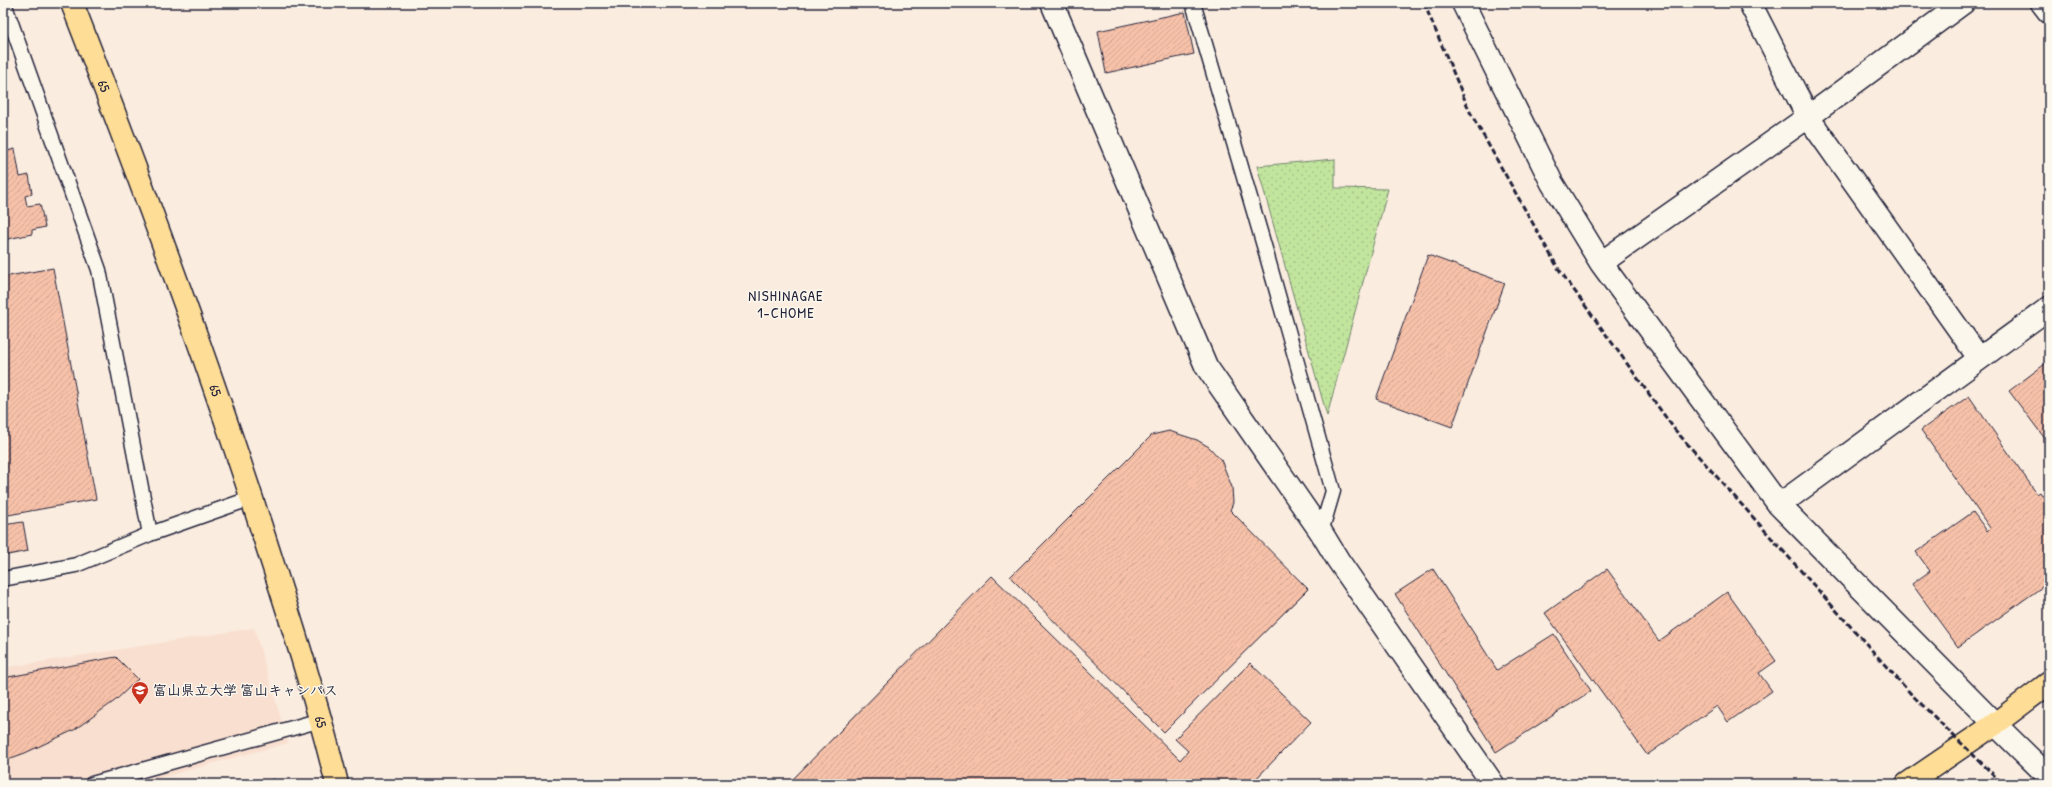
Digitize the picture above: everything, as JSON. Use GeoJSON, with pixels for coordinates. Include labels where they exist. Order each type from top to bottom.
{"type":"FeatureCollection","features":[{"type":"Feature","properties":{"kind":"main road","name":"65"},"geometry":{"type":"LineString","coordinates":[[72,3],[137,171],[233,437],[321,720],[337,784]]}},
{"type":"Feature","properties":{"kind":"main road"},"geometry":{"type":"LineString","coordinates":[[1907,784],[1995,724],[2049,683]]}},
{"type":"Feature","properties":{"kind":"street"},"geometry":{"type":"LineString","coordinates":[[1052,3],[1206,366],[1322,532],[1338,560],[1493,784]]}},
{"type":"Feature","properties":{"kind":"street"},"geometry":{"type":"LineString","coordinates":[[1464,3],[1552,183],[1601,263],[1779,505],[2049,777]]}},
{"type":"Feature","properties":{"kind":"street"},"geometry":{"type":"LineString","coordinates":[[1750,3],[1808,117],[1979,358]]}},
{"type":"Feature","properties":{"kind":"street"},"geometry":{"type":"LineString","coordinates":[[1601,263],[1808,117],[1963,3]]}},
{"type":"Feature","properties":{"kind":"street"},"geometry":{"type":"LineString","coordinates":[[2042,3],[2049,12]]}},
{"type":"Feature","properties":{"kind":"street"},"geometry":{"type":"LineString","coordinates":[[1779,505],[2049,308]]}},
{"type":"Feature","properties":{"kind":"lane"},"geometry":{"type":"LineString","coordinates":[[4,3],[99,270],[150,534]]}},
{"type":"Feature","properties":{"kind":"lane"},"geometry":{"type":"LineString","coordinates":[[1193,3],[1265,249],[1333,491],[1322,532]]}},
{"type":"Feature","properties":{"kind":"lane"},"geometry":{"type":"LineString","coordinates":[[3,579],[76,565],[150,534],[252,498]]}},
{"type":"Feature","properties":{"kind":"lane"},"geometry":{"type":"LineString","coordinates":[[92,784],[321,720]]}},
{"type":"Feature","properties":{"kind":"shaded area","name":"富山県立大学 富山キャンパス"},"geometry":{"type":"Polygon","coordinates":[[[254,628],[288,743],[137,784],[3,784],[3,668],[254,628]]]}},
{"type":"Feature","properties":{"kind":"green space"},"geometry":{"type":"Polygon","coordinates":[[[1335,159],[1335,188],[1388,189],[1327,416],[1257,166],[1335,159]]]}},
{"type":"Feature","properties":{"kind":"building"},"geometry":{"type":"Polygon","coordinates":[[[1185,12],[1194,54],[1106,73],[1098,31],[1185,12]]]}},
{"type":"Feature","properties":{"kind":"building"},"geometry":{"type":"Polygon","coordinates":[[[15,149],[20,177],[29,175],[32,194],[25,196],[27,206],[40,204],[45,227],[32,230],[32,234],[3,240],[3,152],[15,149]]]}},
{"type":"Feature","properties":{"kind":"building"},"geometry":{"type":"Polygon","coordinates":[[[1428,255],[1505,283],[1452,427],[1376,399],[1428,255]]]}},
{"type":"Feature","properties":{"kind":"building"},"geometry":{"type":"Polygon","coordinates":[[[53,268],[96,499],[3,516],[3,277],[53,268]]]}},
{"type":"Feature","properties":{"kind":"building"},"geometry":{"type":"Polygon","coordinates":[[[2049,361],[2049,444],[2009,391],[2049,361]]]}},
{"type":"Feature","properties":{"kind":"building"},"geometry":{"type":"Polygon","coordinates":[[[1969,396],[2037,494],[2040,492],[2049,504],[2049,582],[1958,647],[1912,584],[1930,571],[1916,552],[1973,512],[1987,531],[1990,528],[1921,430],[1969,396]]]}},
{"type":"Feature","properties":{"kind":"building"},"geometry":{"type":"Polygon","coordinates":[[[1169,431],[1197,440],[1209,447],[1221,460],[1232,487],[1233,503],[1230,510],[1308,589],[1164,732],[1010,577],[1152,435],[1169,431]]]}},
{"type":"Feature","properties":{"kind":"building"},"geometry":{"type":"Polygon","coordinates":[[[23,522],[28,551],[3,556],[3,525],[23,522]]]}},
{"type":"Feature","properties":{"kind":"building"},"geometry":{"type":"Polygon","coordinates":[[[1433,569],[1497,670],[1554,634],[1591,691],[1496,752],[1395,594],[1433,569]]]}},
{"type":"Feature","properties":{"kind":"building"},"geometry":{"type":"Polygon","coordinates":[[[1607,569],[1659,641],[1727,592],[1776,661],[1759,673],[1772,691],[1728,722],[1717,706],[1647,755],[1545,613],[1607,569]]]}},
{"type":"Feature","properties":{"kind":"building"},"geometry":{"type":"Polygon","coordinates":[[[992,576],[1180,760],[1188,751],[1175,739],[1250,663],[1311,722],[1251,784],[798,784],[793,779],[992,576]]]}},
{"type":"Feature","properties":{"kind":"building"},"geometry":{"type":"Polygon","coordinates":[[[116,657],[138,679],[116,700],[74,730],[25,753],[3,761],[3,678],[116,657]]]}},
{"type":"Feature","properties":{"kind":"building"},"geometry":{"type":"Polygon","coordinates":[[[274,779],[276,784],[259,784],[274,779]]]}},
{"type":"Feature","properties":{"kind":"railway"},"geometry":{"type":"LineString","coordinates":[[1424,3],[1470,112],[1558,268],[1675,430],[1911,694],[2003,784]]}},
{"type":"Feature","properties":{"kind":"place","name":"富山県立大学 富山キャンパス"},"geometry":{"type":"Point","coordinates":[140,705]}},
{"type":"Feature","properties":{"kind":"district","name":"NISHINAGAE 1-CHOME"},"geometry":{"type":"Point","coordinates":[786,304]}}]}
